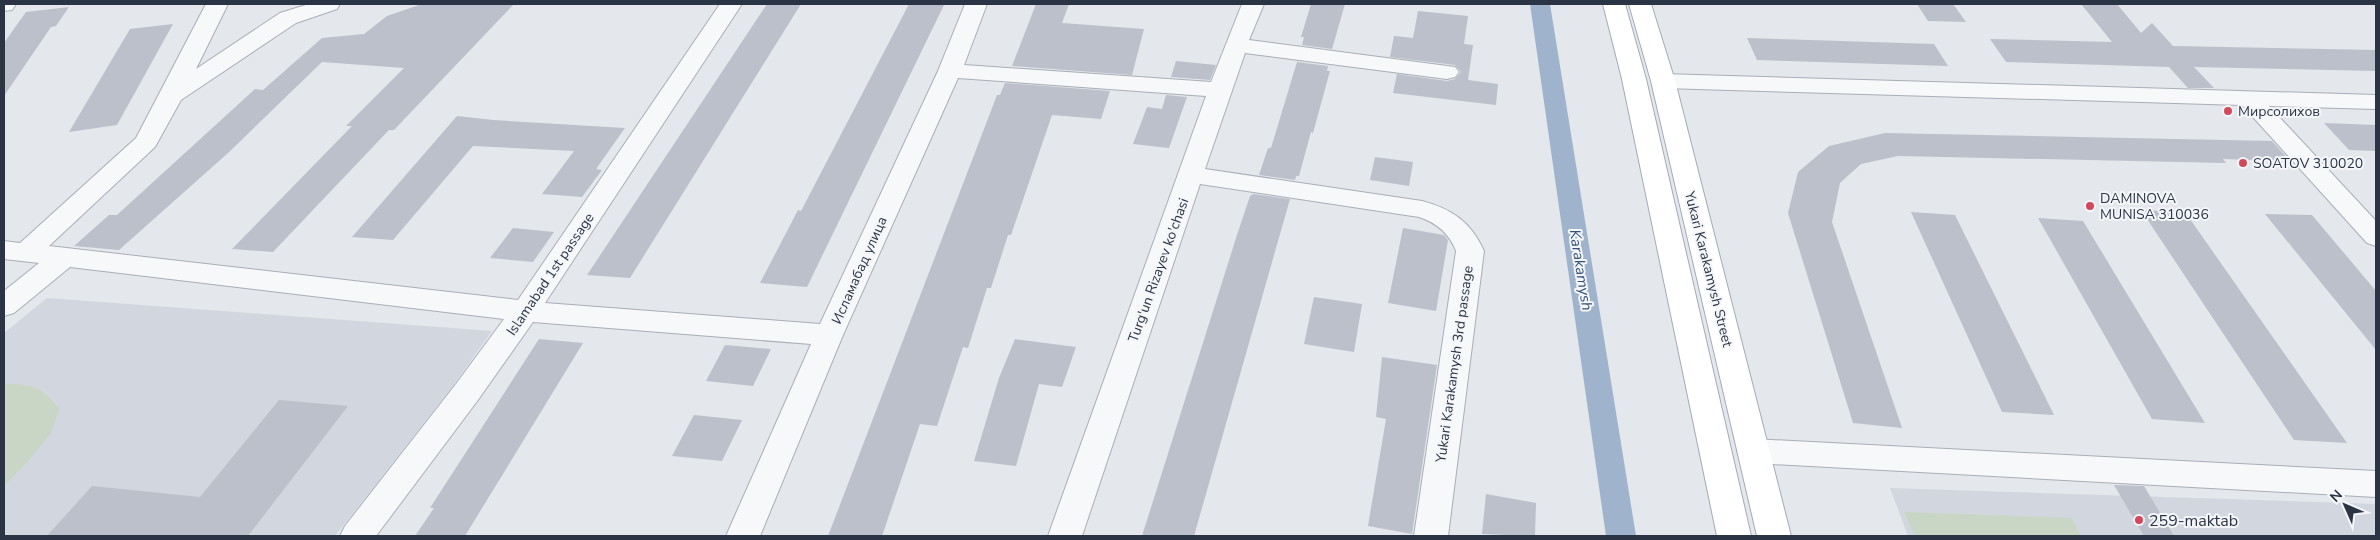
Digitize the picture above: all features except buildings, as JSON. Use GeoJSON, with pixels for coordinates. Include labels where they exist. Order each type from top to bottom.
{"type":"FeatureCollection","features":[{"type":"Feature","properties":{"kind":"main road"},"geometry":{"type":"LineString","coordinates":[[1614,4],[1634,79],[1734,536]]}},
{"type":"Feature","properties":{"kind":"main road","name":"Yukari Karakamysh Street"},"geometry":{"type":"LineString","coordinates":[[1640,4],[1663,81],[1774,536]]}},
{"type":"Feature","properties":{"kind":"street"},"geometry":{"type":"LineString","coordinates":[[15,251],[146,142],[217,4]]}},
{"type":"Feature","properties":{"kind":"street"},"geometry":{"type":"LineString","coordinates":[[171,96],[288,18],[329,4]]}},
{"type":"Feature","properties":{"kind":"street","name":"Islamabad 1st passage"},"geometry":{"type":"LineString","coordinates":[[357,536],[525,311],[731,4]]}},
{"type":"Feature","properties":{"kind":"street","name":"Исламабад улица"},"geometry":{"type":"LineString","coordinates":[[743,536],[829,335],[950,71],[976,4]]}},
{"type":"Feature","properties":{"kind":"street","name":"Turg'un Rizayev ko'chasi"},"geometry":{"type":"LineString","coordinates":[[1064,536],[1192,175],[1220,90],[1253,4]]}},
{"type":"Feature","properties":{"kind":"street"},"geometry":{"type":"LineString","coordinates":[[1236,45],[1447,72]]}},
{"type":"Feature","properties":{"kind":"street"},"geometry":{"type":"LineString","coordinates":[[950,71],[1220,90]]}},
{"type":"Feature","properties":{"kind":"street"},"geometry":{"type":"LineString","coordinates":[[1663,81],[2376,102]]}},
{"type":"Feature","properties":{"kind":"street"},"geometry":{"type":"LineString","coordinates":[[2248,99],[2376,237]]}},
{"type":"Feature","properties":{"kind":"street","name":"Yukari Karakamysh 3rd passage"},"geometry":{"type":"LineString","coordinates":[[1192,175],[1422,209],[1447,219],[1460,230],[1470,252],[1430,536]]}},
{"type":"Feature","properties":{"kind":"street"},"geometry":{"type":"LineString","coordinates":[[15,251],[525,311],[829,335]]}},
{"type":"Feature","properties":{"kind":"street"},"geometry":{"type":"LineString","coordinates":[[4,306],[64,257]]}},
{"type":"Feature","properties":{"kind":"street"},"geometry":{"type":"LineString","coordinates":[[1753,451],[2376,484]]}},
{"type":"Feature","properties":{"kind":"shaded area"},"geometry":{"type":"Polygon","coordinates":[[[47,298],[492,331],[452,387],[335,536],[4,536],[4,333],[47,298]]]}},
{"type":"Feature","properties":{"kind":"shaded area","name":"259-maktab"},"geometry":{"type":"Polygon","coordinates":[[[1890,488],[2376,504],[2376,536],[1908,536],[1890,488]]]}},
{"type":"Feature","properties":{"kind":"green space"},"geometry":{"type":"Polygon","coordinates":[[[4,384],[35,388],[47,395],[59,409],[51,433],[30,459],[4,486],[4,384]]]}},
{"type":"Feature","properties":{"kind":"green space"},"geometry":{"type":"Polygon","coordinates":[[[1904,512],[2071,518],[2081,536],[1915,536],[1904,512]]]}},
{"type":"Feature","properties":{"kind":"waterway","name":"Karakamysh"},"geometry":{"type":"LineString","coordinates":[[1540,4],[1621,536]]}},
{"type":"Feature","properties":{"kind":"place","name":"Мирсолихов"},"geometry":{"type":"Point","coordinates":[2228,111]}},
{"type":"Feature","properties":{"kind":"place","name":"SOATOV 310020"},"geometry":{"type":"Point","coordinates":[2243,163]}},
{"type":"Feature","properties":{"kind":"place","name":"DAMINOVA MUNISA 310036"},"geometry":{"type":"Point","coordinates":[2090,206]}},
{"type":"Feature","properties":{"kind":"place","name":"259-maktab"},"geometry":{"type":"Point","coordinates":[2139,520]}}]}
